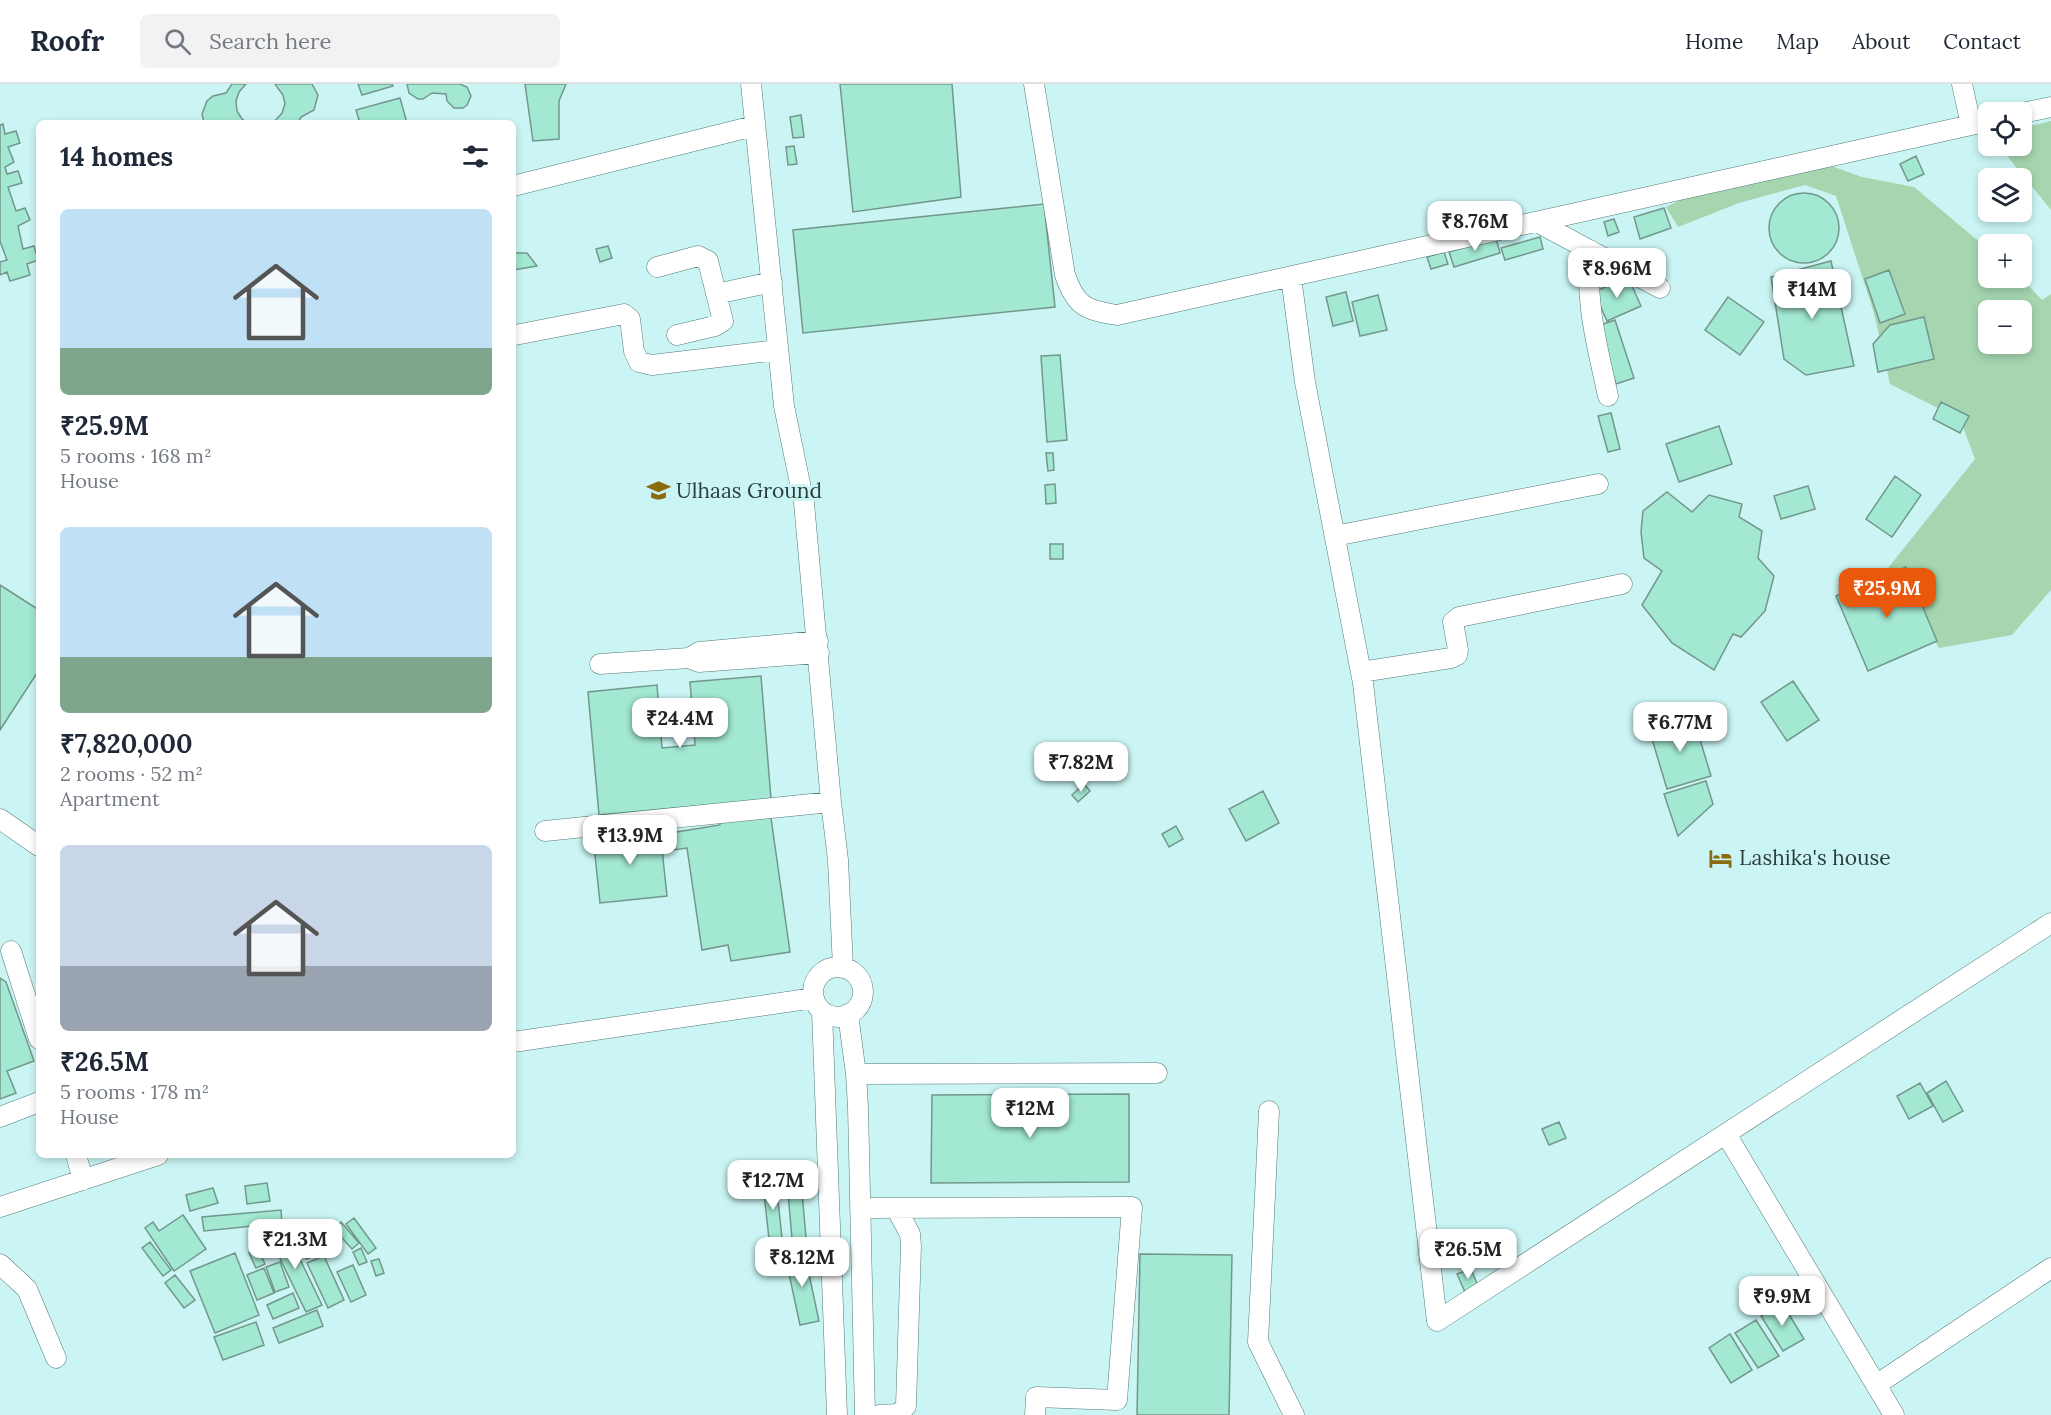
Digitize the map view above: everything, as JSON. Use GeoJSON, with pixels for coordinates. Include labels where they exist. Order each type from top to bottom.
{"type":"FeatureCollection","features":[{"type":"Feature","properties":{"kind":"street"},"geometry":{"type":"LineString","coordinates":[[751,84],[784,406],[804,503],[838,860],[843,968]]}},
{"type":"Feature","properties":{"kind":"street"},"geometry":{"type":"LineString","coordinates":[[1034,84],[1065,275],[1072,294],[1089,310],[1117,315],[1978,123]]}},
{"type":"Feature","properties":{"kind":"street"},"geometry":{"type":"LineString","coordinates":[[1962,84],[1978,119]]}},
{"type":"Feature","properties":{"kind":"street"},"geometry":{"type":"LineString","coordinates":[[2032,111],[2051,107]]}},
{"type":"Feature","properties":{"kind":"street"},"geometry":{"type":"LineString","coordinates":[[516,185],[754,126]]}},
{"type":"Feature","properties":{"kind":"street"},"geometry":{"type":"LineString","coordinates":[[1537,222],[1660,288]]}},
{"type":"Feature","properties":{"kind":"street"},"geometry":{"type":"LineString","coordinates":[[1590,250],[1587,278],[1590,316],[1608,396]]}},
{"type":"Feature","properties":{"kind":"street"},"geometry":{"type":"LineString","coordinates":[[657,267],[698,256],[708,261],[723,321],[677,334]]}},
{"type":"Feature","properties":{"kind":"street"},"geometry":{"type":"LineString","coordinates":[[1291,277],[1305,382],[1361,672],[1437,1322],[2051,923]]}},
{"type":"Feature","properties":{"kind":"street"},"geometry":{"type":"LineString","coordinates":[[716,294],[772,282]]}},
{"type":"Feature","properties":{"kind":"street"},"geometry":{"type":"LineString","coordinates":[[516,335],[624,314],[630,319],[634,351],[639,362],[652,365],[778,350]]}},
{"type":"Feature","properties":{"kind":"street"},"geometry":{"type":"LineString","coordinates":[[719,324],[725,357]]}},
{"type":"Feature","properties":{"kind":"street"},"geometry":{"type":"LineString","coordinates":[[1335,537],[1598,484]]}},
{"type":"Feature","properties":{"kind":"street"},"geometry":{"type":"LineString","coordinates":[[1361,672],[1457,656],[1453,622],[1459,617],[1622,584]]}},
{"type":"Feature","properties":{"kind":"street"},"geometry":{"type":"LineString","coordinates":[[600,664],[689,658],[699,662],[818,647]]}},
{"type":"Feature","properties":{"kind":"street"},"geometry":{"type":"LineString","coordinates":[[545,831],[831,802]]}},
{"type":"Feature","properties":{"kind":"street"},"geometry":{"type":"LineString","coordinates":[[0,819],[36,844]]}},
{"type":"Feature","properties":{"kind":"street"},"geometry":{"type":"LineString","coordinates":[[11,951],[36,1030]]}},
{"type":"Feature","properties":{"kind":"street"},"geometry":{"type":"LineString","coordinates":[[516,1042],[818,1004],[837,1017],[848,1014],[858,1006],[863,991],[857,976],[843,968],[827,970],[816,982],[818,1004],[837,1415]]}},
{"type":"Feature","properties":{"kind":"street"},"geometry":{"type":"LineString","coordinates":[[848,1014],[856,1074],[865,1415]]}},
{"type":"Feature","properties":{"kind":"street"},"geometry":{"type":"LineString","coordinates":[[856,1074],[1156,1074]]}},
{"type":"Feature","properties":{"kind":"street"},"geometry":{"type":"LineString","coordinates":[[0,1117],[36,1103]]}},
{"type":"Feature","properties":{"kind":"street"},"geometry":{"type":"LineString","coordinates":[[1269,1111],[1258,1342],[1294,1415]]}},
{"type":"Feature","properties":{"kind":"street"},"geometry":{"type":"LineString","coordinates":[[1726,1134],[1894,1415]]}},
{"type":"Feature","properties":{"kind":"street"},"geometry":{"type":"LineString","coordinates":[[76,1158],[83,1180]]}},
{"type":"Feature","properties":{"kind":"street"},"geometry":{"type":"LineString","coordinates":[[0,1207],[83,1180],[110,1163],[140,1158]]}},
{"type":"Feature","properties":{"kind":"street"},"geometry":{"type":"LineString","coordinates":[[860,1209],[1132,1207],[1117,1400],[1036,1397],[1035,1415]]}},
{"type":"Feature","properties":{"kind":"street"},"geometry":{"type":"LineString","coordinates":[[879,1415],[899,1414],[906,1406],[911,1246],[910,1234],[896,1208]]}},
{"type":"Feature","properties":{"kind":"street"},"geometry":{"type":"LineString","coordinates":[[0,1264],[27,1289],[56,1358]]}},
{"type":"Feature","properties":{"kind":"street"},"geometry":{"type":"LineString","coordinates":[[1876,1385],[2051,1268]]}},
{"type":"Feature","properties":{"kind":"green space"},"geometry":{"type":"Polygon","coordinates":[[[2051,121],[2051,210],[2032,187],[2032,168],[2017,168],[2007,156],[2032,156],[2032,126],[2051,121]]]}},
{"type":"Feature","properties":{"kind":"green space"},"geometry":{"type":"Polygon","coordinates":[[[1826,164],[1862,177],[1914,187],[1978,241],[1978,288],[2031,288],[2042,300],[2051,294],[2051,590],[2012,635],[1939,648],[1888,568],[1975,459],[1960,419],[1890,384],[1874,313],[1836,196],[1805,185],[1739,203],[1678,227],[1666,207],[1702,189],[1826,164]]]}},
{"type":"Feature","properties":{"kind":"building"},"geometry":{"type":"Polygon","coordinates":[[[232,84],[246,84],[239,92],[236,101],[237,111],[244,120],[203,120],[202,114],[207,101],[213,96],[226,93],[232,84]]]}},
{"type":"Feature","properties":{"kind":"building"},"geometry":{"type":"Polygon","coordinates":[[[275,84],[312,84],[318,95],[314,110],[300,120],[276,120],[282,113],[285,104],[283,95],[275,84]]]}},
{"type":"Feature","properties":{"kind":"building"},"geometry":{"type":"Polygon","coordinates":[[[358,84],[392,84],[393,86],[362,95],[358,84]]]}},
{"type":"Feature","properties":{"kind":"building"},"geometry":{"type":"Polygon","coordinates":[[[407,84],[460,84],[467,87],[471,96],[463,108],[454,108],[447,101],[446,94],[432,93],[423,99],[418,99],[409,93],[407,84]]]}},
{"type":"Feature","properties":{"kind":"building"},"geometry":{"type":"Polygon","coordinates":[[[525,84],[566,84],[559,101],[559,139],[533,141],[525,84]]]}},
{"type":"Feature","properties":{"kind":"building"},"geometry":{"type":"Polygon","coordinates":[[[840,84],[952,84],[961,197],[853,212],[840,84]]]}},
{"type":"Feature","properties":{"kind":"building"},"geometry":{"type":"Polygon","coordinates":[[[400,98],[406,120],[359,120],[356,110],[400,98]]]}},
{"type":"Feature","properties":{"kind":"building"},"geometry":{"type":"Polygon","coordinates":[[[801,115],[804,137],[793,138],[790,117],[801,115]]]}},
{"type":"Feature","properties":{"kind":"building"},"geometry":{"type":"Polygon","coordinates":[[[3,124],[5,134],[16,131],[20,143],[8,147],[14,162],[5,167],[7,174],[18,171],[22,183],[8,187],[16,211],[25,208],[30,220],[18,226],[23,249],[34,246],[36,253],[36,261],[27,264],[30,275],[10,281],[7,272],[0,275],[0,262],[7,260],[0,241],[0,125],[3,124]]]}},
{"type":"Feature","properties":{"kind":"building"},"geometry":{"type":"Polygon","coordinates":[[[794,146],[797,164],[788,165],[786,147],[794,146]]]}},
{"type":"Feature","properties":{"kind":"building"},"geometry":{"type":"Polygon","coordinates":[[[1916,156],[1924,174],[1908,181],[1900,164],[1916,156]]]}},
{"type":"Feature","properties":{"kind":"building"},"geometry":{"type":"Polygon","coordinates":[[[1811,193],[1824,199],[1833,208],[1837,214],[1839,228],[1837,242],[1829,253],[1818,261],[1797,263],[1779,253],[1771,242],[1769,221],[1779,203],[1790,195],[1811,193]]]}},
{"type":"Feature","properties":{"kind":"building"},"geometry":{"type":"Polygon","coordinates":[[[1044,204],[1055,307],[803,333],[793,230],[1044,204]]]}},
{"type":"Feature","properties":{"kind":"building"},"geometry":{"type":"Polygon","coordinates":[[[1664,208],[1671,228],[1640,239],[1634,217],[1664,208]]]}},
{"type":"Feature","properties":{"kind":"building"},"geometry":{"type":"Polygon","coordinates":[[[1614,219],[1619,232],[1608,236],[1604,222],[1614,219]]]}},
{"type":"Feature","properties":{"kind":"building"},"geometry":{"type":"Polygon","coordinates":[[[1540,237],[1543,249],[1505,260],[1501,248],[1540,237]]]}},
{"type":"Feature","properties":{"kind":"building"},"geometry":{"type":"Polygon","coordinates":[[[1496,238],[1500,253],[1454,267],[1449,252],[1496,238]]]}},
{"type":"Feature","properties":{"kind":"building"},"geometry":{"type":"Polygon","coordinates":[[[608,246],[612,258],[600,262],[596,249],[608,246]]]}},
{"type":"Feature","properties":{"kind":"building"},"geometry":{"type":"Polygon","coordinates":[[[1444,252],[1448,264],[1431,269],[1427,257],[1444,252]]]}},
{"type":"Feature","properties":{"kind":"building"},"geometry":{"type":"Polygon","coordinates":[[[516,253],[527,253],[537,266],[516,270],[516,253]]]}},
{"type":"Feature","properties":{"kind":"building"},"geometry":{"type":"Polygon","coordinates":[[[1831,261],[1854,366],[1806,375],[1784,359],[1771,277],[1831,261]]]}},
{"type":"Feature","properties":{"kind":"building"},"geometry":{"type":"Polygon","coordinates":[[[1889,270],[1905,314],[1880,323],[1865,279],[1889,270]]]}},
{"type":"Feature","properties":{"kind":"building"},"geometry":{"type":"Polygon","coordinates":[[[1628,277],[1641,306],[1607,321],[1594,292],[1628,277]]]}},
{"type":"Feature","properties":{"kind":"building"},"geometry":{"type":"Polygon","coordinates":[[[1346,292],[1353,321],[1333,326],[1326,297],[1346,292]]]}},
{"type":"Feature","properties":{"kind":"building"},"geometry":{"type":"Polygon","coordinates":[[[1378,295],[1387,330],[1360,336],[1352,302],[1378,295]]]}},
{"type":"Feature","properties":{"kind":"building"},"geometry":{"type":"Polygon","coordinates":[[[1728,297],[1764,322],[1740,355],[1705,330],[1728,297]]]}},
{"type":"Feature","properties":{"kind":"building"},"geometry":{"type":"Polygon","coordinates":[[[1924,317],[1934,359],[1878,372],[1873,344],[1890,325],[1924,317]]]}},
{"type":"Feature","properties":{"kind":"building"},"geometry":{"type":"Polygon","coordinates":[[[1615,320],[1634,378],[1616,384],[1597,326],[1615,320]]]}},
{"type":"Feature","properties":{"kind":"building"},"geometry":{"type":"Polygon","coordinates":[[[1060,355],[1067,440],[1047,442],[1041,356],[1060,355]]]}},
{"type":"Feature","properties":{"kind":"building"},"geometry":{"type":"Polygon","coordinates":[[[1941,402],[1969,416],[1960,433],[1933,419],[1941,402]]]}},
{"type":"Feature","properties":{"kind":"building"},"geometry":{"type":"Polygon","coordinates":[[[1611,413],[1620,449],[1608,452],[1598,416],[1611,413]]]}},
{"type":"Feature","properties":{"kind":"building"},"geometry":{"type":"Polygon","coordinates":[[[1719,426],[1732,464],[1679,482],[1666,444],[1719,426]]]}},
{"type":"Feature","properties":{"kind":"building"},"geometry":{"type":"Polygon","coordinates":[[[1046,453],[1053,453],[1054,470],[1048,471],[1046,453]]]}},
{"type":"Feature","properties":{"kind":"building"},"geometry":{"type":"Polygon","coordinates":[[[1895,476],[1921,495],[1892,537],[1866,519],[1895,476]]]}},
{"type":"Feature","properties":{"kind":"building"},"geometry":{"type":"Polygon","coordinates":[[[1055,484],[1056,503],[1046,504],[1045,485],[1055,484]]]}},
{"type":"Feature","properties":{"kind":"building"},"geometry":{"type":"Polygon","coordinates":[[[1808,486],[1815,509],[1781,519],[1774,496],[1808,486]]]}},
{"type":"Feature","properties":{"kind":"building"},"geometry":{"type":"Polygon","coordinates":[[[1667,492],[1692,512],[1709,495],[1742,504],[1739,517],[1762,531],[1758,558],[1774,576],[1765,611],[1741,637],[1733,634],[1714,670],[1672,643],[1642,605],[1662,571],[1644,558],[1641,532],[1643,511],[1667,492]]]}},
{"type":"Feature","properties":{"kind":"building"},"geometry":{"type":"Polygon","coordinates":[[[1050,544],[1063,544],[1063,559],[1050,559],[1050,544]]]}},
{"type":"Feature","properties":{"kind":"building"},"geometry":{"type":"Polygon","coordinates":[[[1906,567],[1937,641],[1868,671],[1836,596],[1906,567]]]}},
{"type":"Feature","properties":{"kind":"building"},"geometry":{"type":"Polygon","coordinates":[[[0,585],[36,608],[36,675],[0,730],[0,585]]]}},
{"type":"Feature","properties":{"kind":"building"},"geometry":{"type":"Polygon","coordinates":[[[761,676],[771,799],[599,815],[588,692],[657,685],[662,748],[695,745],[690,682],[761,676]]]}},
{"type":"Feature","properties":{"kind":"building"},"geometry":{"type":"Polygon","coordinates":[[[1793,681],[1819,720],[1787,741],[1761,702],[1793,681]]]}},
{"type":"Feature","properties":{"kind":"building"},"geometry":{"type":"Polygon","coordinates":[[[1693,716],[1711,776],[1667,789],[1649,729],[1693,716]]]}},
{"type":"Feature","properties":{"kind":"building"},"geometry":{"type":"Polygon","coordinates":[[[1706,781],[1713,804],[1678,836],[1664,794],[1706,781]]]}},
{"type":"Feature","properties":{"kind":"building"},"geometry":{"type":"Polygon","coordinates":[[[1084,784],[1090,791],[1078,802],[1072,795],[1084,784]]]}},
{"type":"Feature","properties":{"kind":"building"},"geometry":{"type":"Polygon","coordinates":[[[1263,791],[1279,823],[1246,841],[1229,809],[1263,791]]]}},
{"type":"Feature","properties":{"kind":"building"},"geometry":{"type":"Polygon","coordinates":[[[770,811],[790,952],[731,961],[728,945],[702,950],[687,848],[666,851],[664,834],[720,825],[719,818],[770,811]]]}},
{"type":"Feature","properties":{"kind":"building"},"geometry":{"type":"Polygon","coordinates":[[[1176,826],[1183,839],[1169,847],[1162,834],[1176,826]]]}},
{"type":"Feature","properties":{"kind":"building"},"geometry":{"type":"Polygon","coordinates":[[[660,830],[667,896],[600,903],[593,836],[660,830]]]}},
{"type":"Feature","properties":{"kind":"building"},"geometry":{"type":"Polygon","coordinates":[[[0,978],[6,982],[34,1061],[7,1071],[16,1093],[0,1099],[0,978]]]}},
{"type":"Feature","properties":{"kind":"building"},"geometry":{"type":"Polygon","coordinates":[[[1946,1081],[1963,1111],[1943,1122],[1927,1093],[1946,1081]]]}},
{"type":"Feature","properties":{"kind":"building"},"geometry":{"type":"Polygon","coordinates":[[[1920,1083],[1933,1106],[1909,1119],[1897,1096],[1920,1083]]]}},
{"type":"Feature","properties":{"kind":"building"},"geometry":{"type":"Polygon","coordinates":[[[1129,1094],[1129,1182],[931,1183],[932,1095],[1129,1094]]]}},
{"type":"Feature","properties":{"kind":"building"},"geometry":{"type":"Polygon","coordinates":[[[1559,1122],[1566,1138],[1549,1145],[1542,1129],[1559,1122]]]}},
{"type":"Feature","properties":{"kind":"building"},"geometry":{"type":"Polygon","coordinates":[[[800,1169],[807,1249],[793,1250],[786,1170],[800,1169]]]}},
{"type":"Feature","properties":{"kind":"building"},"geometry":{"type":"Polygon","coordinates":[[[776,1182],[782,1238],[769,1239],[763,1184],[776,1182]]]}},
{"type":"Feature","properties":{"kind":"building"},"geometry":{"type":"Polygon","coordinates":[[[267,1183],[270,1201],[247,1204],[245,1186],[267,1183]]]}},
{"type":"Feature","properties":{"kind":"building"},"geometry":{"type":"Polygon","coordinates":[[[213,1188],[218,1203],[190,1211],[186,1195],[213,1188]]]}},
{"type":"Feature","properties":{"kind":"building"},"geometry":{"type":"Polygon","coordinates":[[[281,1210],[282,1223],[204,1231],[202,1217],[281,1210]]]}},
{"type":"Feature","properties":{"kind":"building"},"geometry":{"type":"Polygon","coordinates":[[[183,1215],[206,1249],[174,1271],[145,1228],[153,1222],[159,1231],[183,1215]]]}},
{"type":"Feature","properties":{"kind":"building"},"geometry":{"type":"Polygon","coordinates":[[[354,1218],[376,1248],[368,1254],[346,1224],[354,1218]]]}},
{"type":"Feature","properties":{"kind":"building"},"geometry":{"type":"Polygon","coordinates":[[[341,1222],[359,1243],[352,1249],[334,1229],[341,1222]]]}},
{"type":"Feature","properties":{"kind":"building"},"geometry":{"type":"Polygon","coordinates":[[[312,1225],[318,1240],[302,1247],[295,1232],[312,1225]]]}},
{"type":"Feature","properties":{"kind":"building"},"geometry":{"type":"Polygon","coordinates":[[[285,1228],[322,1305],[306,1312],[269,1236],[285,1228]]]}},
{"type":"Feature","properties":{"kind":"building"},"geometry":{"type":"Polygon","coordinates":[[[150,1242],[171,1270],[163,1276],[142,1248],[150,1242]]]}},
{"type":"Feature","properties":{"kind":"building"},"geometry":{"type":"Polygon","coordinates":[[[315,1246],[318,1255],[306,1259],[303,1250],[315,1246]]]}},
{"type":"Feature","properties":{"kind":"building"},"geometry":{"type":"Polygon","coordinates":[[[361,1248],[367,1262],[359,1265],[353,1252],[361,1248]]]}},
{"type":"Feature","properties":{"kind":"building"},"geometry":{"type":"Polygon","coordinates":[[[258,1249],[265,1264],[256,1268],[249,1253],[258,1249]]]}},
{"type":"Feature","properties":{"kind":"building"},"geometry":{"type":"Polygon","coordinates":[[[804,1251],[819,1321],[800,1325],[785,1255],[804,1251]]]}},
{"type":"Feature","properties":{"kind":"building"},"geometry":{"type":"Polygon","coordinates":[[[235,1253],[259,1315],[215,1333],[190,1271],[235,1253]]]}},
{"type":"Feature","properties":{"kind":"building"},"geometry":{"type":"Polygon","coordinates":[[[1140,1254],[1232,1255],[1229,1415],[1137,1415],[1140,1254]]]}},
{"type":"Feature","properties":{"kind":"building"},"geometry":{"type":"Polygon","coordinates":[[[324,1256],[344,1300],[328,1308],[307,1263],[324,1256]]]}},
{"type":"Feature","properties":{"kind":"building"},"geometry":{"type":"Polygon","coordinates":[[[379,1259],[384,1273],[376,1276],[371,1261],[379,1259]]]}},
{"type":"Feature","properties":{"kind":"building"},"geometry":{"type":"Polygon","coordinates":[[[280,1262],[289,1287],[275,1292],[266,1267],[280,1262]]]}},
{"type":"Feature","properties":{"kind":"building"},"geometry":{"type":"Polygon","coordinates":[[[353,1265],[366,1295],[351,1302],[337,1272],[353,1265]]]}},
{"type":"Feature","properties":{"kind":"building"},"geometry":{"type":"Polygon","coordinates":[[[264,1268],[274,1293],[257,1300],[247,1275],[264,1268]]]}},
{"type":"Feature","properties":{"kind":"building"},"geometry":{"type":"Polygon","coordinates":[[[1471,1269],[1478,1286],[1465,1292],[1457,1274],[1471,1269]]]}},
{"type":"Feature","properties":{"kind":"building"},"geometry":{"type":"Polygon","coordinates":[[[175,1275],[195,1300],[184,1308],[165,1283],[175,1275]]]}},
{"type":"Feature","properties":{"kind":"building"},"geometry":{"type":"Polygon","coordinates":[[[293,1293],[299,1308],[273,1319],[267,1305],[293,1293]]]}},
{"type":"Feature","properties":{"kind":"building"},"geometry":{"type":"Polygon","coordinates":[[[1782,1303],[1804,1339],[1783,1351],[1761,1316],[1782,1303]]]}},
{"type":"Feature","properties":{"kind":"building"},"geometry":{"type":"Polygon","coordinates":[[[317,1310],[323,1326],[279,1343],[273,1328],[317,1310]]]}},
{"type":"Feature","properties":{"kind":"building"},"geometry":{"type":"Polygon","coordinates":[[[1756,1320],[1779,1356],[1758,1368],[1735,1333],[1756,1320]]]}},
{"type":"Feature","properties":{"kind":"building"},"geometry":{"type":"Polygon","coordinates":[[[256,1322],[264,1345],[223,1360],[214,1337],[256,1322]]]}},
{"type":"Feature","properties":{"kind":"building"},"geometry":{"type":"Polygon","coordinates":[[[1730,1334],[1752,1370],[1731,1383],[1709,1348],[1730,1334]]]}},
{"type":"Feature","properties":{"kind":"place","name":"Ulhaas Ground"},"geometry":{"type":"Point","coordinates":[658,491]}},
{"type":"Feature","properties":{"kind":"place","name":"Lashika's house"},"geometry":{"type":"Point","coordinates":[1721,858]}}]}
